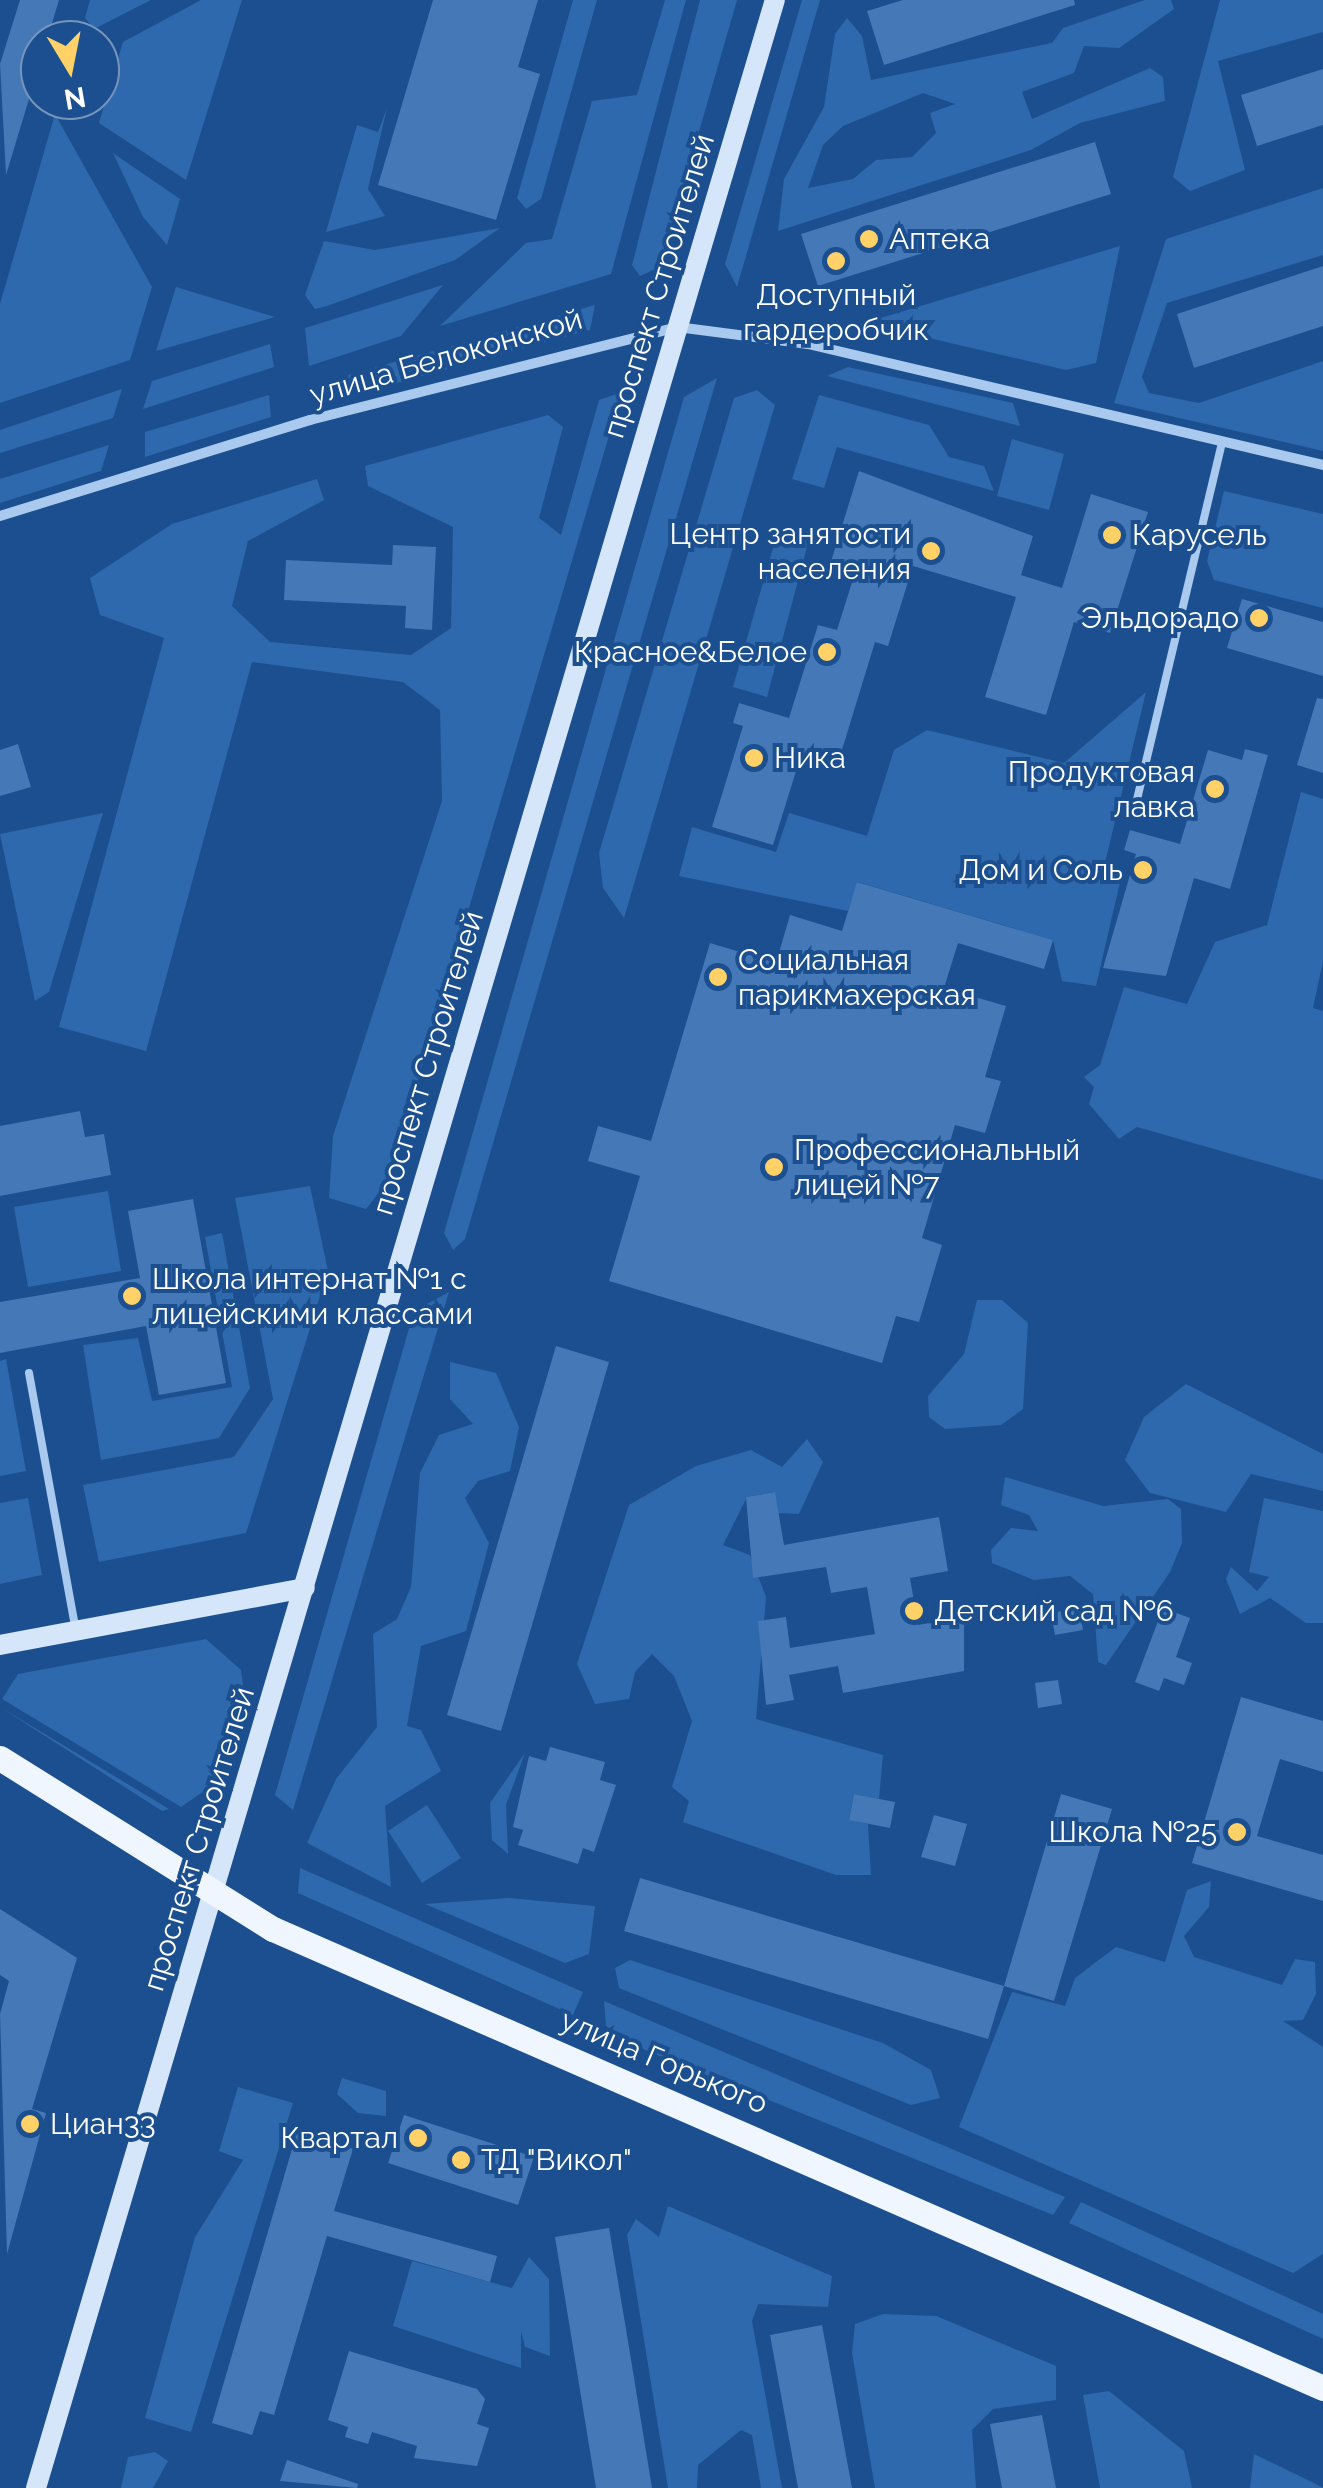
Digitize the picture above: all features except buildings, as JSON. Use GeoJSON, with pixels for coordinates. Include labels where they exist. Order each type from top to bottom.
{"type":"FeatureCollection","features":[{"type":"Feature","properties":{"kind":"main road","name":"проспект Строителей"},"geometry":{"type":"LineString","coordinates":[[36,2488],[775,0]]}},
{"type":"Feature","properties":{"kind":"main road"},"geometry":{"type":"LineString","coordinates":[[0,1645],[305,1588]]}},
{"type":"Feature","properties":{"kind":"main road","name":"улица Горького"},"geometry":{"type":"LineString","coordinates":[[0,1758],[273,1929],[1323,2388]]}},
{"type":"Feature","properties":{"kind":"street","name":"улица Белоконской"},"geometry":{"type":"LineString","coordinates":[[0,516],[310,420],[678,327],[808,344],[1323,465]]}},
{"type":"Feature","properties":{"kind":"lane"},"geometry":{"type":"LineString","coordinates":[[1134,812],[1222,442]]}},
{"type":"Feature","properties":{"kind":"lane"},"geometry":{"type":"LineString","coordinates":[[29,1373],[76,1631]]}},
{"type":"Feature","properties":{"kind":"shaded area"},"geometry":{"type":"Polygon","coordinates":[[[90,0],[151,0],[112,20],[85,18],[90,0]]]}},
{"type":"Feature","properties":{"kind":"shaded area"},"geometry":{"type":"Polygon","coordinates":[[[201,0],[242,0],[186,180],[99,123],[120,120],[123,42],[201,0]]]}},
{"type":"Feature","properties":{"kind":"shaded area"},"geometry":{"type":"Polygon","coordinates":[[[573,0],[597,0],[541,199],[526,209],[517,198],[573,0]]]}},
{"type":"Feature","properties":{"kind":"shaded area"},"geometry":{"type":"Polygon","coordinates":[[[665,0],[686,0],[611,274],[440,326],[526,243],[552,239],[592,101],[637,95],[665,0]]]}},
{"type":"Feature","properties":{"kind":"shaded area"},"geometry":{"type":"Polygon","coordinates":[[[700,0],[737,0],[660,267],[640,276],[632,265],[700,0]]]}},
{"type":"Feature","properties":{"kind":"shaded area"},"geometry":{"type":"Polygon","coordinates":[[[802,0],[820,0],[737,287],[725,264],[802,0]]]}},
{"type":"Feature","properties":{"kind":"shaded area"},"geometry":{"type":"Polygon","coordinates":[[[1145,0],[1171,0],[1174,9],[1119,48],[1084,46],[1074,73],[1022,92],[1032,119],[1150,68],[1163,77],[1165,101],[1080,123],[1031,150],[778,231],[784,179],[824,107],[835,34],[847,18],[862,36],[871,80],[1052,43],[1063,28],[1145,0]],[[923,93],[843,126],[823,145],[808,188],[853,179],[876,160],[912,157],[936,133],[930,113],[955,104],[923,93]]]}},
{"type":"Feature","properties":{"kind":"shaded area"},"geometry":{"type":"Polygon","coordinates":[[[1220,0],[1323,0],[1323,32],[1218,61],[1245,170],[1190,191],[1173,177],[1220,0]]]}},
{"type":"Feature","properties":{"kind":"shaded area"},"geometry":{"type":"Polygon","coordinates":[[[387,108],[368,189],[385,216],[326,232],[357,125],[378,132],[387,108]]]}},
{"type":"Feature","properties":{"kind":"shaded area"},"geometry":{"type":"Polygon","coordinates":[[[53,120],[58,120],[152,287],[130,360],[0,403],[0,304],[53,120]]]}},
{"type":"Feature","properties":{"kind":"shaded area"},"geometry":{"type":"Polygon","coordinates":[[[113,153],[180,199],[167,245],[143,217],[113,153]]]}},
{"type":"Feature","properties":{"kind":"shaded area"},"geometry":{"type":"Polygon","coordinates":[[[1323,188],[1323,255],[1167,303],[1142,377],[1149,393],[1199,403],[1323,361],[1323,451],[1114,403],[1166,239],[1323,188]]]}},
{"type":"Feature","properties":{"kind":"shaded area"},"geometry":{"type":"Polygon","coordinates":[[[500,228],[455,260],[327,306],[315,309],[305,295],[324,241],[375,250],[500,228]]]}},
{"type":"Feature","properties":{"kind":"shaded area"},"geometry":{"type":"Polygon","coordinates":[[[1120,246],[1096,363],[1066,370],[864,323],[1120,246]]]}},
{"type":"Feature","properties":{"kind":"shaded area"},"geometry":{"type":"Polygon","coordinates":[[[443,285],[401,336],[309,366],[305,328],[443,285]]]}},
{"type":"Feature","properties":{"kind":"shaded area"},"geometry":{"type":"Polygon","coordinates":[[[176,287],[275,317],[156,351],[176,287]]]}},
{"type":"Feature","properties":{"kind":"shaded area"},"geometry":{"type":"Polygon","coordinates":[[[595,305],[590,330],[357,394],[345,376],[595,305]]]}},
{"type":"Feature","properties":{"kind":"shaded area"},"geometry":{"type":"Polygon","coordinates":[[[270,344],[274,367],[143,409],[152,381],[270,344]]]}},
{"type":"Feature","properties":{"kind":"shaded area"},"geometry":{"type":"Polygon","coordinates":[[[848,367],[1013,403],[1020,426],[827,376],[848,367]]]}},
{"type":"Feature","properties":{"kind":"shaded area"},"geometry":{"type":"Polygon","coordinates":[[[717,378],[465,1239],[453,1250],[444,1233],[684,397],[717,378]]]}},
{"type":"Feature","properties":{"kind":"shaded area"},"geometry":{"type":"Polygon","coordinates":[[[122,389],[113,418],[0,453],[0,430],[122,389]]]}},
{"type":"Feature","properties":{"kind":"shaded area"},"geometry":{"type":"Polygon","coordinates":[[[757,390],[775,405],[624,918],[603,888],[599,853],[734,398],[757,390]]]}},
{"type":"Feature","properties":{"kind":"shaded area"},"geometry":{"type":"Polygon","coordinates":[[[622,392],[388,1181],[366,1209],[329,1198],[333,1136],[442,801],[440,710],[403,682],[252,662],[146,1051],[59,1027],[164,638],[100,615],[90,578],[172,524],[317,479],[324,500],[248,541],[232,606],[270,642],[411,655],[451,628],[453,527],[368,486],[365,466],[548,415],[563,427],[539,518],[561,535],[599,400],[622,392]]]}},
{"type":"Feature","properties":{"kind":"shaded area"},"geometry":{"type":"Polygon","coordinates":[[[269,395],[271,417],[145,457],[145,432],[269,395]]]}},
{"type":"Feature","properties":{"kind":"shaded area"},"geometry":{"type":"Polygon","coordinates":[[[819,395],[929,425],[949,457],[984,466],[994,491],[837,447],[824,488],[792,479],[819,395]]]}},
{"type":"Feature","properties":{"kind":"shaded area"},"geometry":{"type":"Polygon","coordinates":[[[1012,439],[1064,454],[1049,510],[997,496],[1012,439]]]}},
{"type":"Feature","properties":{"kind":"shaded area"},"geometry":{"type":"Polygon","coordinates":[[[109,445],[101,471],[0,503],[0,479],[109,445]]]}},
{"type":"Feature","properties":{"kind":"shaded area"},"geometry":{"type":"Polygon","coordinates":[[[1224,491],[1323,514],[1323,608],[1214,580],[1207,561],[1224,491]]]}},
{"type":"Feature","properties":{"kind":"shaded area"},"geometry":{"type":"Polygon","coordinates":[[[779,527],[810,536],[767,697],[733,687],[779,527]]]}},
{"type":"Feature","properties":{"kind":"shaded area"},"geometry":{"type":"Polygon","coordinates":[[[1146,692],[1105,863],[1121,878],[1096,986],[1062,981],[1053,940],[858,882],[848,911],[679,876],[692,827],[776,852],[789,813],[867,836],[894,750],[927,730],[1064,763],[1146,692]]]}},
{"type":"Feature","properties":{"kind":"shaded area"},"geometry":{"type":"Polygon","coordinates":[[[1301,792],[1323,799],[1323,961],[1313,1008],[1323,1011],[1323,1180],[1137,1127],[1119,1139],[1089,1104],[1094,1087],[1084,1077],[1100,1065],[1124,987],[1187,1004],[1215,942],[1267,925],[1301,792]]]}},
{"type":"Feature","properties":{"kind":"shaded area"},"geometry":{"type":"Polygon","coordinates":[[[103,813],[49,992],[35,1001],[0,834],[103,813]]]}},
{"type":"Feature","properties":{"kind":"shaded area"},"geometry":{"type":"Polygon","coordinates":[[[310,1186],[328,1271],[246,1533],[99,1562],[83,1485],[234,1457],[273,1399],[235,1198],[310,1186]]]}},
{"type":"Feature","properties":{"kind":"shaded area"},"geometry":{"type":"Polygon","coordinates":[[[108,1191],[121,1271],[28,1287],[14,1207],[108,1191]]]}},
{"type":"Feature","properties":{"kind":"shaded area"},"geometry":{"type":"Polygon","coordinates":[[[222,1233],[250,1388],[219,1438],[101,1460],[83,1345],[138,1338],[152,1401],[232,1387],[205,1237],[222,1233]]]}},
{"type":"Feature","properties":{"kind":"shaded area"},"geometry":{"type":"Polygon","coordinates":[[[449,1292],[293,1810],[275,1795],[414,1311],[449,1292]]]}},
{"type":"Feature","properties":{"kind":"shaded area"},"geometry":{"type":"Polygon","coordinates":[[[977,1300],[1002,1300],[1028,1323],[1023,1409],[1001,1425],[945,1429],[929,1417],[928,1396],[964,1354],[977,1300]]]}},
{"type":"Feature","properties":{"kind":"shaded area"},"geometry":{"type":"Polygon","coordinates":[[[6,1359],[26,1471],[0,1476],[0,1361],[6,1359]]]}},
{"type":"Feature","properties":{"kind":"shaded area"},"geometry":{"type":"Polygon","coordinates":[[[450,1362],[496,1373],[519,1427],[510,1471],[478,1481],[465,1498],[489,1543],[466,1631],[421,1646],[407,1726],[421,1730],[441,1771],[385,1806],[391,1887],[307,1843],[336,1779],[377,1727],[373,1634],[397,1619],[411,1587],[420,1473],[439,1435],[473,1424],[450,1399],[450,1362]]]}},
{"type":"Feature","properties":{"kind":"shaded area"},"geometry":{"type":"Polygon","coordinates":[[[1186,1384],[1323,1454],[1323,1491],[1251,1474],[1226,1512],[1150,1493],[1125,1460],[1144,1417],[1186,1384]]]}},
{"type":"Feature","properties":{"kind":"shaded area"},"geometry":{"type":"Polygon","coordinates":[[[807,1439],[823,1462],[799,1514],[778,1513],[774,1492],[747,1497],[723,1545],[750,1555],[766,1597],[756,1719],[883,1755],[879,1799],[854,1794],[849,1819],[868,1824],[871,1875],[836,1875],[683,1822],[689,1801],[672,1787],[692,1721],[674,1676],[652,1654],[635,1672],[629,1699],[595,1704],[577,1664],[629,1505],[696,1466],[751,1450],[782,1467],[807,1439]]]}},
{"type":"Feature","properties":{"kind":"shaded area"},"geometry":{"type":"Polygon","coordinates":[[[1005,1477],[1103,1506],[1168,1499],[1181,1509],[1182,1543],[1170,1572],[1106,1665],[1098,1662],[1093,1594],[1070,1576],[1034,1580],[992,1563],[991,1550],[1011,1528],[1038,1531],[1029,1515],[1001,1505],[1005,1477]]]}},
{"type":"Feature","properties":{"kind":"shaded area"},"geometry":{"type":"Polygon","coordinates":[[[28,1498],[42,1575],[0,1584],[0,1503],[28,1498]]]}},
{"type":"Feature","properties":{"kind":"shaded area"},"geometry":{"type":"Polygon","coordinates":[[[1264,1498],[1323,1511],[1323,1623],[1306,1623],[1270,1598],[1240,1614],[1226,1579],[1231,1567],[1257,1591],[1269,1577],[1249,1572],[1264,1498]]]}},
{"type":"Feature","properties":{"kind":"shaded area"},"geometry":{"type":"Polygon","coordinates":[[[206,1639],[241,1670],[244,1692],[214,1784],[181,1807],[2,1699],[18,1674],[206,1639]]]}},
{"type":"Feature","properties":{"kind":"shaded area"},"geometry":{"type":"Polygon","coordinates":[[[0,1707],[169,1809],[162,1811],[0,1707]]]}},
{"type":"Feature","properties":{"kind":"shaded area"},"geometry":{"type":"Polygon","coordinates":[[[525,1753],[506,1805],[508,1854],[492,1840],[490,1803],[525,1753]]]}},
{"type":"Feature","properties":{"kind":"shaded area"},"geometry":{"type":"Polygon","coordinates":[[[427,1805],[461,1858],[422,1883],[388,1831],[427,1805]]]}},
{"type":"Feature","properties":{"kind":"shaded area"},"geometry":{"type":"Polygon","coordinates":[[[300,1868],[583,1992],[573,2015],[298,1893],[300,1868]]]}},
{"type":"Feature","properties":{"kind":"shaded area"},"geometry":{"type":"Polygon","coordinates":[[[1211,1881],[1209,1907],[1184,1936],[1194,1957],[1282,1985],[1295,1959],[1315,1962],[1316,1994],[1303,2020],[1283,2021],[1323,2047],[1323,2254],[1293,2273],[959,2127],[1012,1992],[1065,2006],[1075,1978],[1116,1947],[1165,1962],[1187,1890],[1211,1881]]]}},
{"type":"Feature","properties":{"kind":"shaded area"},"geometry":{"type":"Polygon","coordinates":[[[509,1898],[595,1906],[589,1954],[565,1963],[425,1904],[509,1898]]]}},
{"type":"Feature","properties":{"kind":"shaded area"},"geometry":{"type":"Polygon","coordinates":[[[630,1960],[883,2043],[931,2070],[940,2098],[911,2105],[619,1988],[615,1968],[630,1960]]]}},
{"type":"Feature","properties":{"kind":"shaded area"},"geometry":{"type":"Polygon","coordinates":[[[604,2001],[1065,2197],[1053,2215],[628,2043],[606,2026],[604,2001]]]}},
{"type":"Feature","properties":{"kind":"shaded area"},"geometry":{"type":"Polygon","coordinates":[[[342,2078],[386,2091],[386,2116],[358,2113],[337,2094],[342,2078]]]}},
{"type":"Feature","properties":{"kind":"shaded area"},"geometry":{"type":"Polygon","coordinates":[[[238,2087],[293,2103],[191,2432],[145,2418],[195,2237],[243,2160],[219,2151],[238,2087]]]}},
{"type":"Feature","properties":{"kind":"shaded area"},"geometry":{"type":"Polygon","coordinates":[[[1081,2202],[1323,2314],[1323,2339],[1069,2223],[1081,2202]]]}},
{"type":"Feature","properties":{"kind":"shaded area"},"geometry":{"type":"Polygon","coordinates":[[[668,2206],[832,2276],[828,2307],[758,2304],[752,2321],[782,2488],[761,2488],[752,2435],[741,2430],[698,2465],[697,2488],[668,2488],[627,2235],[636,2219],[659,2237],[668,2206]]]}},
{"type":"Feature","properties":{"kind":"shaded area"},"geometry":{"type":"Polygon","coordinates":[[[529,2257],[549,2279],[550,2356],[525,2347],[521,2331],[521,2368],[393,2326],[412,2261],[512,2288],[529,2257]]]}},
{"type":"Feature","properties":{"kind":"shaded area"},"geometry":{"type":"Polygon","coordinates":[[[883,2314],[936,2316],[1056,2366],[1056,2400],[993,2409],[972,2430],[976,2488],[875,2488],[852,2353],[855,2324],[883,2314]]]}},
{"type":"Feature","properties":{"kind":"shaded area"},"geometry":{"type":"Polygon","coordinates":[[[1109,2391],[1184,2451],[1192,2488],[1100,2488],[1083,2395],[1109,2391]]]}},
{"type":"Feature","properties":{"kind":"shaded area"},"geometry":{"type":"Polygon","coordinates":[[[155,2452],[168,2461],[153,2488],[121,2488],[128,2457],[155,2452]]]}},
{"type":"Feature","properties":{"kind":"shaded area"},"geometry":{"type":"Polygon","coordinates":[[[1254,2454],[1314,2483],[1323,2488],[1250,2488],[1254,2454]]]}},
{"type":"Feature","properties":{"kind":"place","name":"Аптека"},"geometry":{"type":"Point","coordinates":[869,239]}},
{"type":"Feature","properties":{"kind":"place","name":"Доступный гардеробчик"},"geometry":{"type":"Point","coordinates":[836,261]}},
{"type":"Feature","properties":{"kind":"place","name":"Карусель"},"geometry":{"type":"Point","coordinates":[1112,535]}},
{"type":"Feature","properties":{"kind":"place","name":"Центр занятости населения"},"geometry":{"type":"Point","coordinates":[931,551]}},
{"type":"Feature","properties":{"kind":"place","name":"Эльдорадо"},"geometry":{"type":"Point","coordinates":[1259,618]}},
{"type":"Feature","properties":{"kind":"place","name":"Красное&Белое"},"geometry":{"type":"Point","coordinates":[827,652]}},
{"type":"Feature","properties":{"kind":"place","name":"Ника"},"geometry":{"type":"Point","coordinates":[754,758]}},
{"type":"Feature","properties":{"kind":"place","name":"Продуктовая лавка"},"geometry":{"type":"Point","coordinates":[1215,789]}},
{"type":"Feature","properties":{"kind":"place","name":"Дом и Соль"},"geometry":{"type":"Point","coordinates":[1143,870]}},
{"type":"Feature","properties":{"kind":"place","name":"Социальная парикмахерская"},"geometry":{"type":"Point","coordinates":[718,977]}},
{"type":"Feature","properties":{"kind":"place","name":"Профессиональный лицей №7"},"geometry":{"type":"Point","coordinates":[774,1167]}},
{"type":"Feature","properties":{"kind":"place","name":"Школа интернат №1 с лицейскими классами"},"geometry":{"type":"Point","coordinates":[132,1296]}},
{"type":"Feature","properties":{"kind":"place","name":"Детский сад №6"},"geometry":{"type":"Point","coordinates":[914,1611]}},
{"type":"Feature","properties":{"kind":"place","name":"Школа №25"},"geometry":{"type":"Point","coordinates":[1237,1832]}},
{"type":"Feature","properties":{"kind":"place","name":"Циан33"},"geometry":{"type":"Point","coordinates":[30,2124]}},
{"type":"Feature","properties":{"kind":"place","name":"Квартал"},"geometry":{"type":"Point","coordinates":[418,2138]}},
{"type":"Feature","properties":{"kind":"place","name":"ТД \"Викол\""},"geometry":{"type":"Point","coordinates":[461,2160]}}]}
